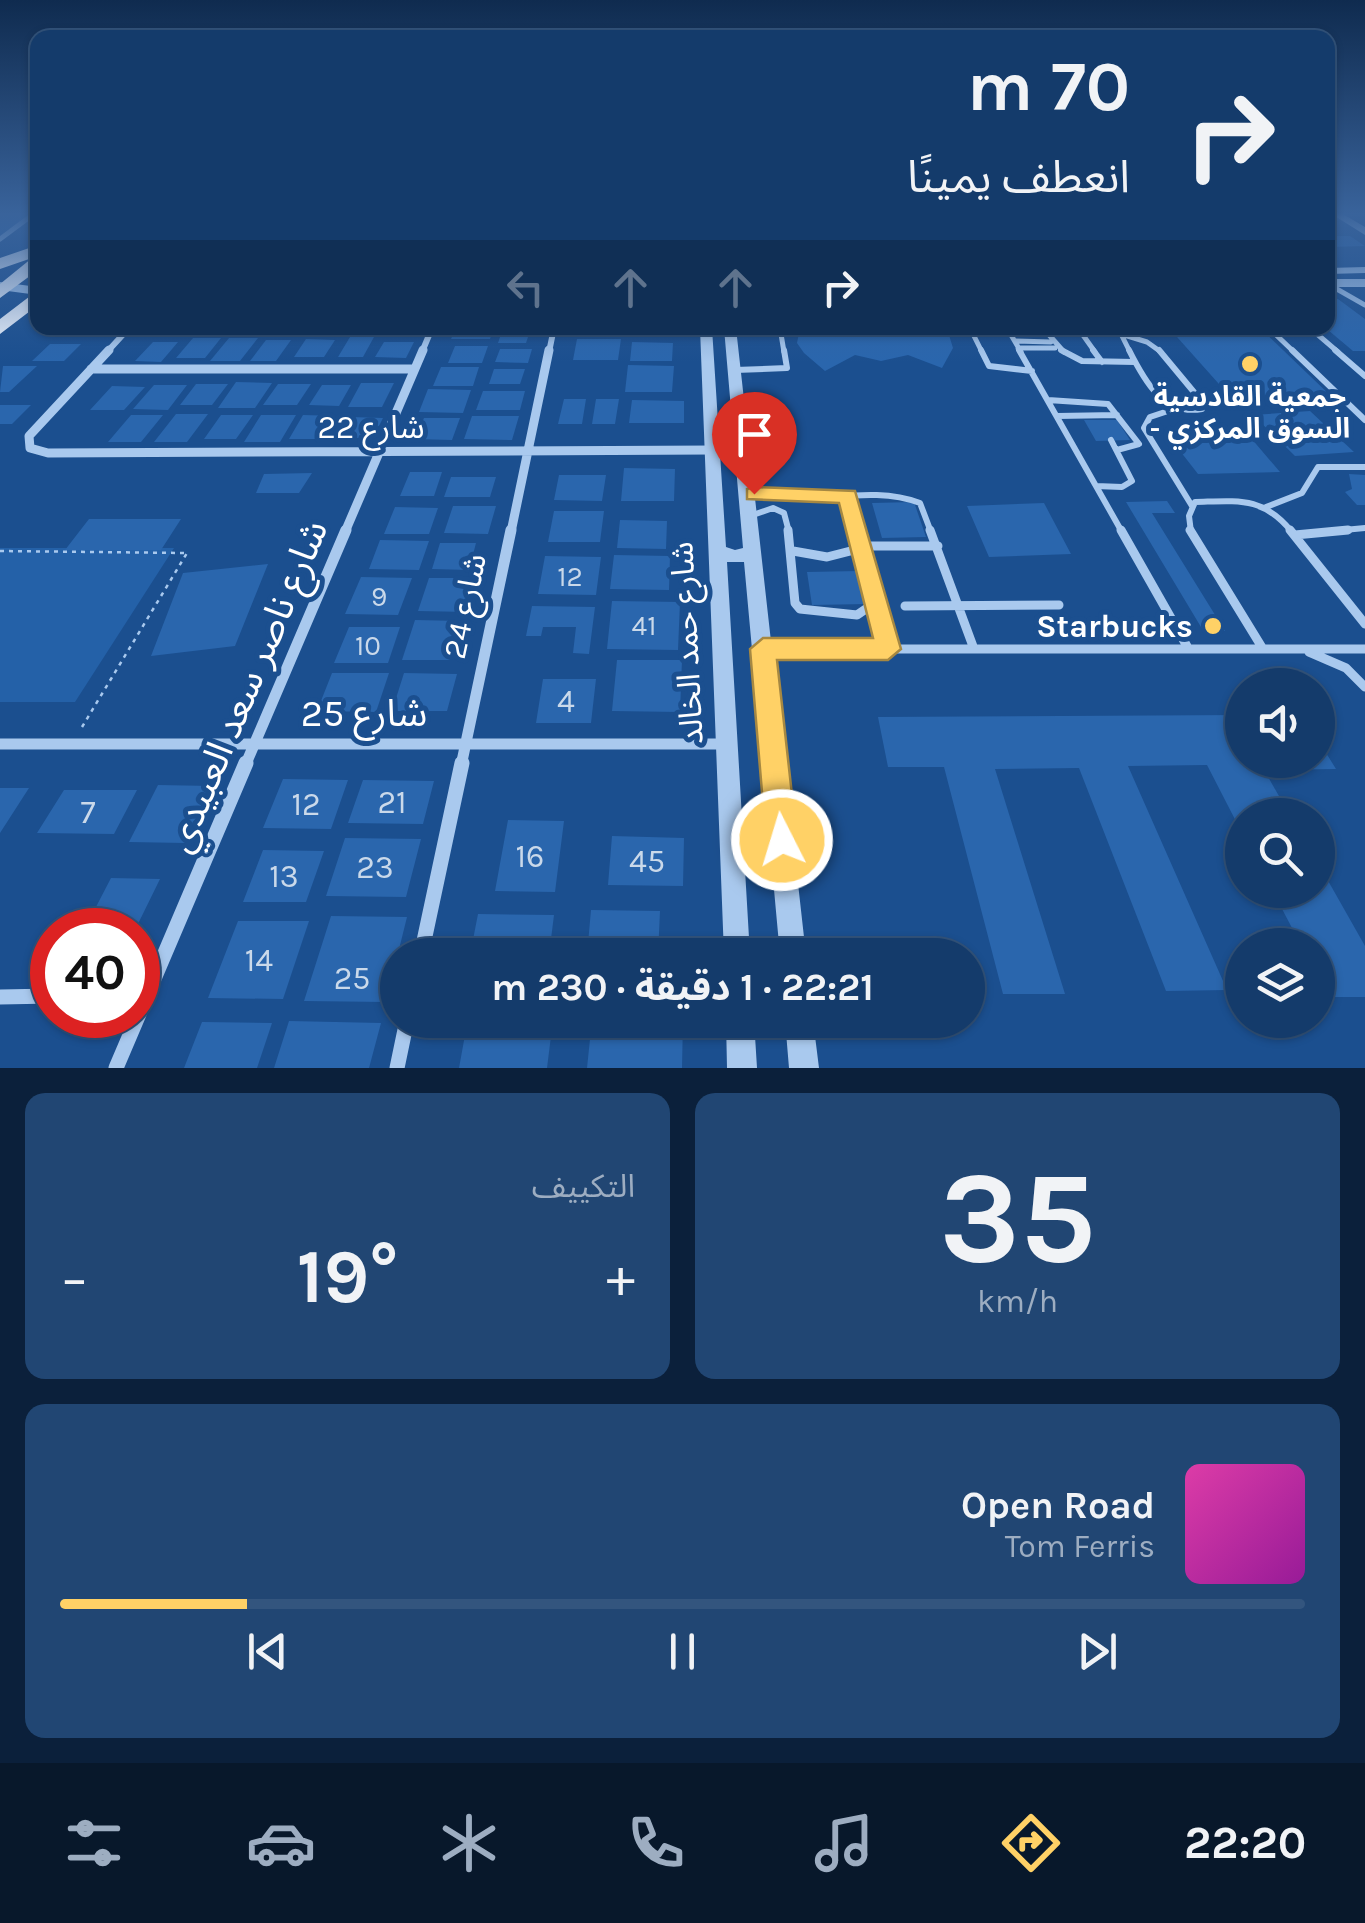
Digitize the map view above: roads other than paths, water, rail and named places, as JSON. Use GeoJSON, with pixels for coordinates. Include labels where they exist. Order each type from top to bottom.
{"type":"FeatureCollection","features":[{"type":"Feature","properties":{"kind":"main road"},"geometry":{"type":"LineString","coordinates":[[0,310],[24,283]]}},
{"type":"Feature","properties":{"kind":"main road"},"geometry":{"type":"LineString","coordinates":[[0,328],[24,283]]}},
{"type":"Feature","properties":{"kind":"main road"},"geometry":{"type":"LineString","coordinates":[[0,337],[30,318]]}},
{"type":"Feature","properties":{"kind":"street"},"geometry":{"type":"LineString","coordinates":[[1335,271],[1365,270]]}},
{"type":"Feature","properties":{"kind":"street"},"geometry":{"type":"LineString","coordinates":[[1335,284],[1365,283]]}},
{"type":"Feature","properties":{"kind":"street"},"geometry":{"type":"LineString","coordinates":[[91,368],[122,335]]}},
{"type":"Feature","properties":{"kind":"street","name":"شارع ناصر سعد العبيدي"},"geometry":{"type":"LineString","coordinates":[[160,956],[257,743],[429,335]]}},
{"type":"Feature","properties":{"kind":"street","name":"شارع 24"},"geometry":{"type":"LineString","coordinates":[[425,938],[553,335]]}},
{"type":"Feature","properties":{"kind":"street","name":"شارع حمد الخالد"},"geometry":{"type":"LineString","coordinates":[[706,335],[736,938]]}},
{"type":"Feature","properties":{"kind":"street"},"geometry":{"type":"LineString","coordinates":[[732,335],[791,938]]}},
{"type":"Feature","properties":{"kind":"street"},"geometry":{"type":"LineString","coordinates":[[91,368],[414,370]]}},
{"type":"Feature","properties":{"kind":"street","name":"شارع 22"},"geometry":{"type":"LineString","coordinates":[[91,368],[30,436],[30,448],[48,453],[712,450]]}},
{"type":"Feature","properties":{"kind":"street"},"geometry":{"type":"LineString","coordinates":[[718,550],[728,557],[742,557],[753,551]]}},
{"type":"Feature","properties":{"kind":"street"},"geometry":{"type":"LineString","coordinates":[[720,583],[729,574],[745,574],[756,582]]}},
{"type":"Feature","properties":{"kind":"street","name":"شارع 25"},"geometry":{"type":"LineString","coordinates":[[0,744],[728,744]]}},
{"type":"Feature","properties":{"kind":"street"},"geometry":{"type":"LineString","coordinates":[[0,997],[30,996]]}},
{"type":"Feature","properties":{"kind":"street","name":"شارع ناصر سعد العبيدي"},"geometry":{"type":"LineString","coordinates":[[116,1068],[127,1038]]}},
{"type":"Feature","properties":{"kind":"street"},"geometry":{"type":"LineString","coordinates":[[397,1068],[404,1038]]}},
{"type":"Feature","properties":{"kind":"street"},"geometry":{"type":"LineString","coordinates":[[741,1038],[742,1068]]}},
{"type":"Feature","properties":{"kind":"street"},"geometry":{"type":"LineString","coordinates":[[801,1038],[804,1068]]}},
{"type":"Feature","properties":{"kind":"lane"},"geometry":{"type":"LineString","coordinates":[[1335,288],[1365,305]]}},
{"type":"Feature","properties":{"kind":"lane"},"geometry":{"type":"LineString","coordinates":[[1356,298],[1365,296]]}},
{"type":"Feature","properties":{"kind":"lane"},"geometry":{"type":"LineString","coordinates":[[735,370],[786,368],[781,335]]}},
{"type":"Feature","properties":{"kind":"lane"},"geometry":{"type":"LineString","coordinates":[[974,335],[993,368],[1032,372]]}},
{"type":"Feature","properties":{"kind":"lane"},"geometry":{"type":"LineString","coordinates":[[1011,335],[1188,648]]}},
{"type":"Feature","properties":{"kind":"lane"},"geometry":{"type":"LineString","coordinates":[[1047,335],[1053,345],[1078,361],[1136,362]]}},
{"type":"Feature","properties":{"kind":"lane"},"geometry":{"type":"LineString","coordinates":[[1083,335],[1102,362]]}},
{"type":"Feature","properties":{"kind":"lane"},"geometry":{"type":"LineString","coordinates":[[1120,335],[1164,402],[1174,409]]}},
{"type":"Feature","properties":{"kind":"lane"},"geometry":{"type":"LineString","coordinates":[[1136,335],[1154,344],[1203,407],[1194,412],[1174,409],[1150,416],[1144,428],[1192,506],[1191,534],[1263,650]]}},
{"type":"Feature","properties":{"kind":"lane"},"geometry":{"type":"LineString","coordinates":[[1276,335],[1365,420]]}},
{"type":"Feature","properties":{"kind":"lane"},"geometry":{"type":"LineString","coordinates":[[1318,335],[1365,376]]}},
{"type":"Feature","properties":{"kind":"lane"},"geometry":{"type":"LineString","coordinates":[[1016,344],[1053,345]]}},
{"type":"Feature","properties":{"kind":"lane"},"geometry":{"type":"LineString","coordinates":[[1048,400],[1102,401],[1139,444],[1117,450]]}},
{"type":"Feature","properties":{"kind":"lane"},"geometry":{"type":"LineString","coordinates":[[1057,416],[1117,415]]}},
{"type":"Feature","properties":{"kind":"lane"},"geometry":{"type":"LineString","coordinates":[[1096,486],[1131,484],[1132,477],[1111,440]]}},
{"type":"Feature","properties":{"kind":"lane"},"geometry":{"type":"LineString","coordinates":[[1192,506],[1195,502],[1234,500],[1266,506],[1302,493],[1318,468],[1365,466]]}},
{"type":"Feature","properties":{"kind":"lane"},"geometry":{"type":"LineString","coordinates":[[747,490],[770,498],[891,495],[915,500],[924,508],[974,649]]}},
{"type":"Feature","properties":{"kind":"lane"},"geometry":{"type":"LineString","coordinates":[[848,496],[888,649]]}},
{"type":"Feature","properties":{"kind":"lane"},"geometry":{"type":"LineString","coordinates":[[1266,506],[1365,624]]}},
{"type":"Feature","properties":{"kind":"lane"},"geometry":{"type":"LineString","coordinates":[[750,516],[761,509],[783,511],[793,552],[795,603],[800,610],[856,615],[876,602]]}},
{"type":"Feature","properties":{"kind":"lane"},"geometry":{"type":"LineString","coordinates":[[1294,536],[1365,528]]}},
{"type":"Feature","properties":{"kind":"lane"},"geometry":{"type":"LineString","coordinates":[[793,552],[827,557],[861,548],[938,546]]}},
{"type":"Feature","properties":{"kind":"lane"},"geometry":{"type":"LineString","coordinates":[[905,606],[1058,604]]}},
{"type":"Feature","properties":{"kind":"lane"},"geometry":{"type":"LineString","coordinates":[[763,649],[1365,648]]}},
{"type":"Feature","properties":{"kind":"lane"},"geometry":{"type":"LineString","coordinates":[[1300,650],[1337,662],[1365,687]]}},
{"type":"Feature","properties":{"kind":"place","name":"جمعية القادسية - السوق المركزي"},"geometry":{"type":"Point","coordinates":[1250,364]}},
{"type":"Feature","properties":{"kind":"place","name":"Starbucks"},"geometry":{"type":"Point","coordinates":[1213,626]}}]}
